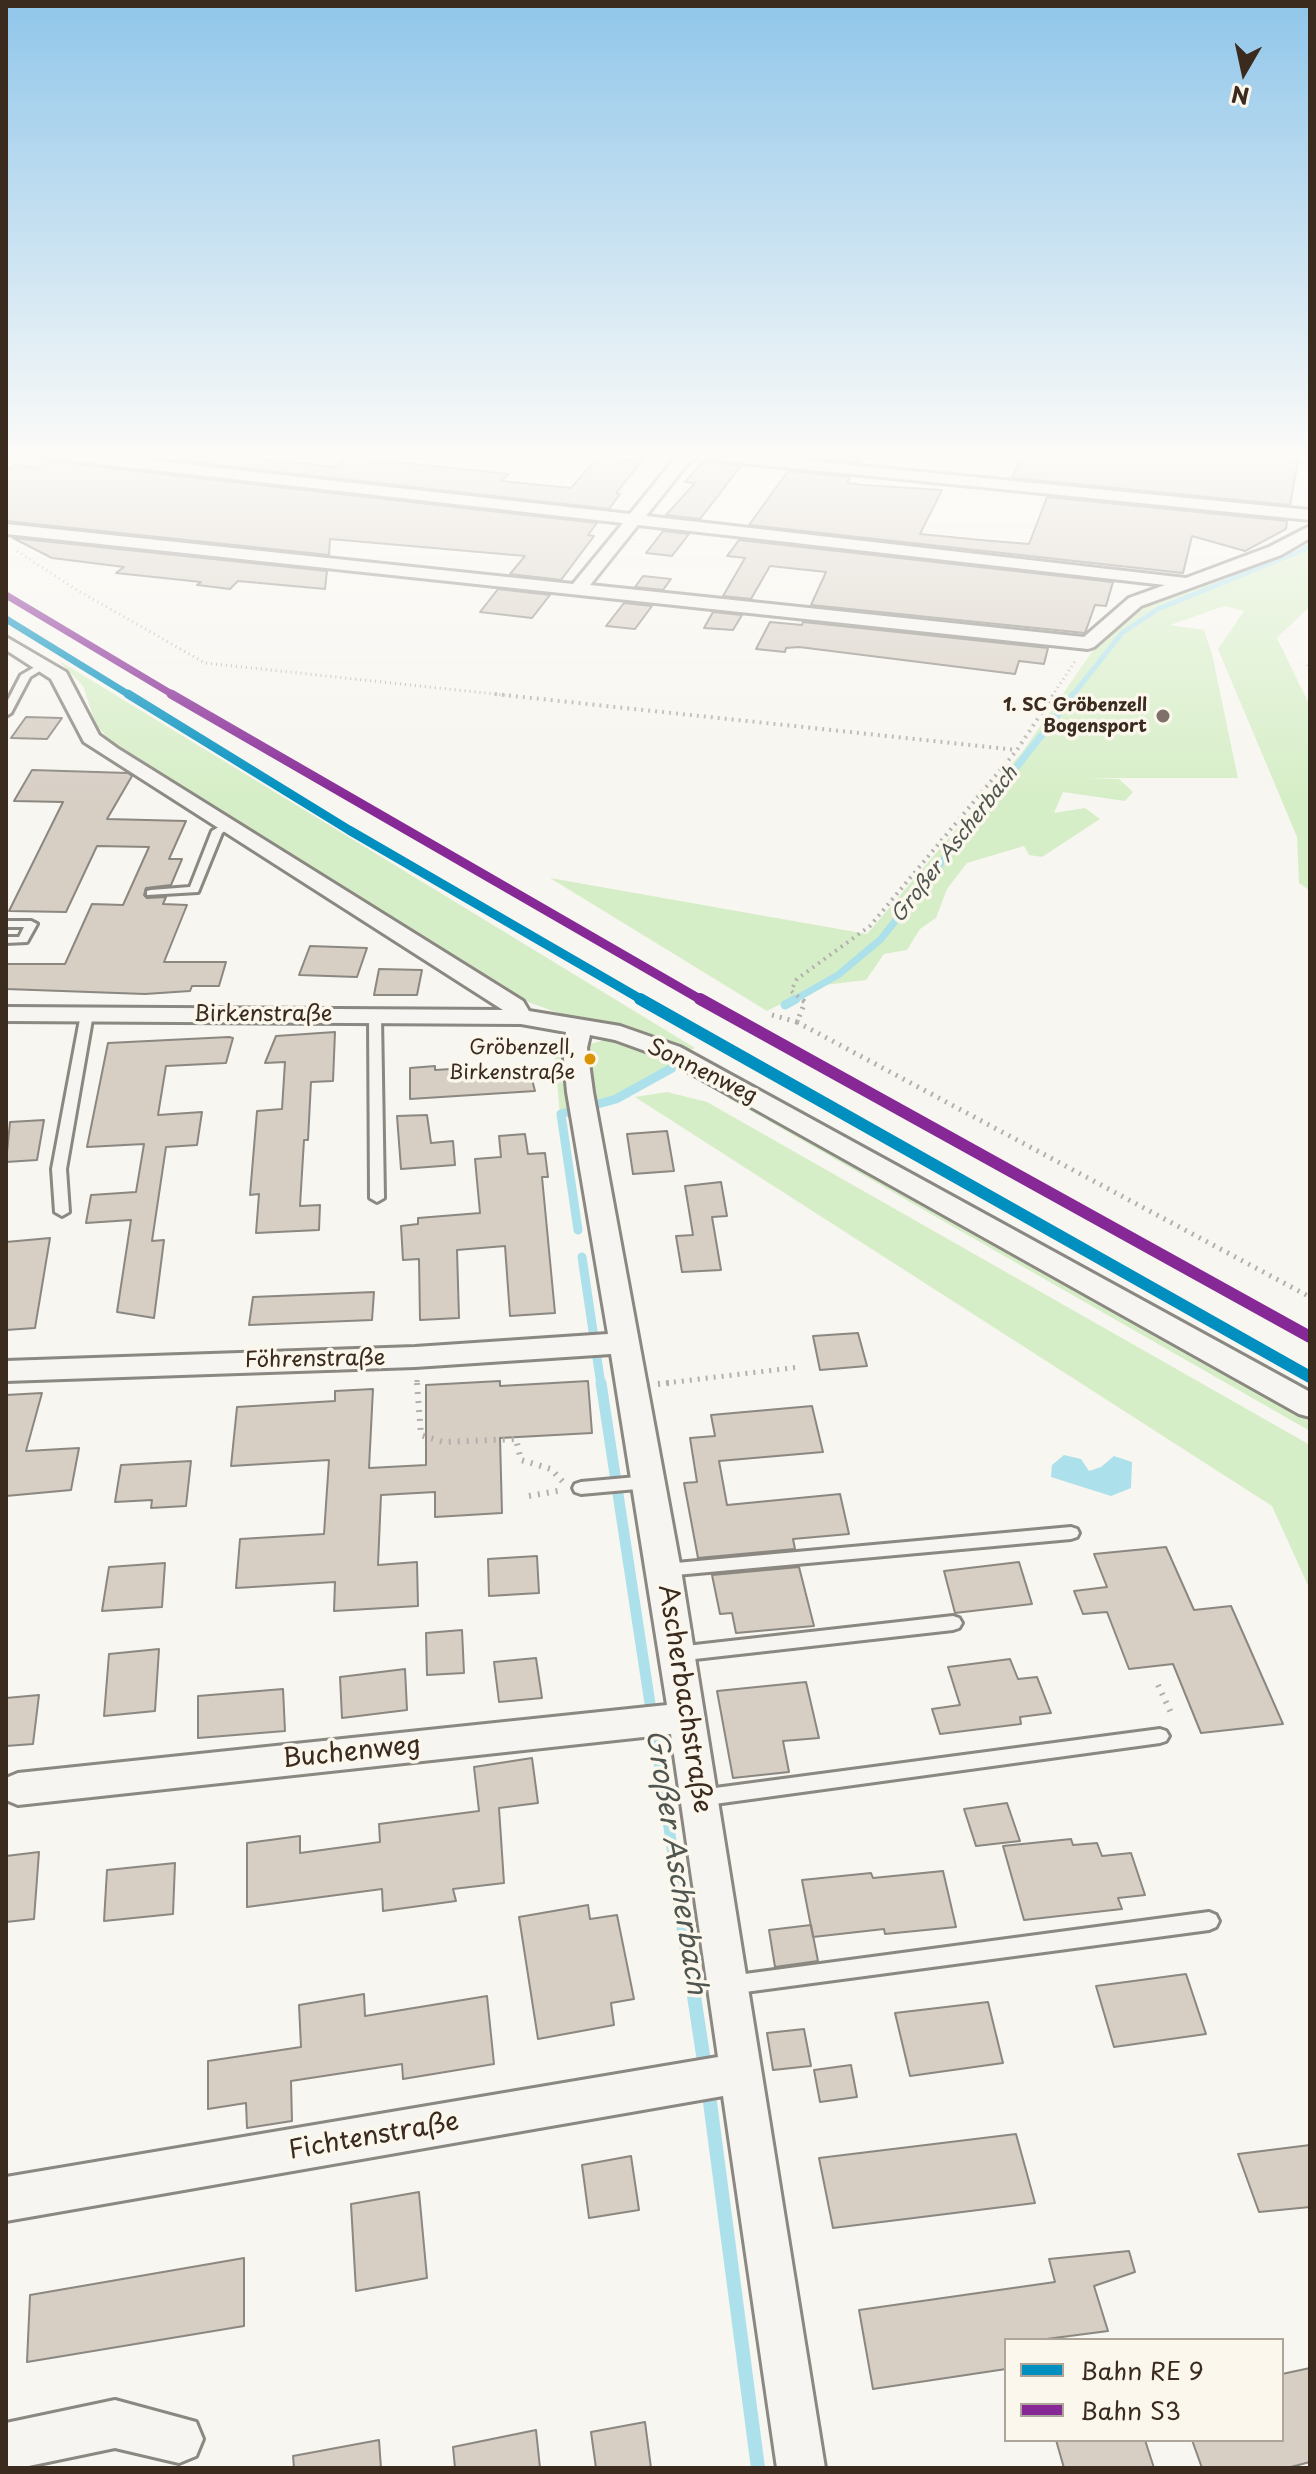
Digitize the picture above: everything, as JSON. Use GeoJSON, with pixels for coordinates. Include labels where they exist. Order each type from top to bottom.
{"type":"FeatureCollection","features":[{"type":"Feature","properties":{"kind":"street"},"geometry":{"type":"LineString","coordinates":[[382,568],[1088,643],[1135,602],[1224,568]]}},
{"type":"Feature","properties":{"kind":"street"},"geometry":{"type":"LineString","coordinates":[[578,589],[594,568]]}},
{"type":"Feature","properties":{"kind":"street"},"geometry":{"type":"LineString","coordinates":[[1064,568],[1185,582]]}},
{"type":"Feature","properties":{"kind":"street"},"geometry":{"type":"LineString","coordinates":[[6,642],[65,683],[91,738],[514,1006],[521,1017]]}},
{"type":"Feature","properties":{"kind":"street","name":"Birkenstraße"},"geometry":{"type":"LineString","coordinates":[[6,1014],[521,1017]]}},
{"type":"Feature","properties":{"kind":"street","name":"Sonnenweg"},"geometry":{"type":"LineString","coordinates":[[521,1017],[620,1033],[671,1052],[1310,1406]]}},
{"type":"Feature","properties":{"kind":"street","name":"Ascherbachstraße"},"geometry":{"type":"LineString","coordinates":[[579,1026],[575,1048],[582,1105],[618,1343],[632,1386],[641,1483],[664,1570],[677,1654],[678,1719],[699,1798],[725,1986],[717,2078],[801,2468]]}},
{"type":"Feature","properties":{"kind":"street","name":"Föhrenstraße"},"geometry":{"type":"LineString","coordinates":[[6,1371],[415,1357],[618,1343]]}},
{"type":"Feature","properties":{"kind":"street","name":"Buchenweg"},"geometry":{"type":"LineString","coordinates":[[18,1789],[678,1719]]}},
{"type":"Feature","properties":{"kind":"street","name":"Fichtenstraße"},"geometry":{"type":"LineString","coordinates":[[6,2199],[717,2078]]}},
{"type":"Feature","properties":{"kind":"street"},"geometry":{"type":"LineString","coordinates":[[6,2447],[115,2424],[179,2439]]}},
{"type":"Feature","properties":{"kind":"lane"},"geometry":{"type":"LineString","coordinates":[[6,713],[26,675],[43,666]]}},
{"type":"Feature","properties":{"kind":"lane"},"geometry":{"type":"LineString","coordinates":[[151,893],[194,890],[217,831],[227,825]]}},
{"type":"Feature","properties":{"kind":"lane"},"geometry":{"type":"LineString","coordinates":[[6,924],[31,924],[23,940],[6,940]]}},
{"type":"Feature","properties":{"kind":"lane"},"geometry":{"type":"LineString","coordinates":[[62,1212],[59,1169],[87,1014]]}},
{"type":"Feature","properties":{"kind":"lane"},"geometry":{"type":"LineString","coordinates":[[375,1016],[377,1198]]}},
{"type":"Feature","properties":{"kind":"lane"},"geometry":{"type":"LineString","coordinates":[[581,1488],[641,1483]]}},
{"type":"Feature","properties":{"kind":"lane"},"geometry":{"type":"LineString","coordinates":[[664,1570],[1071,1533]]}},
{"type":"Feature","properties":{"kind":"lane"},"geometry":{"type":"LineString","coordinates":[[677,1654],[953,1623]]}},
{"type":"Feature","properties":{"kind":"lane"},"geometry":{"type":"LineString","coordinates":[[699,1798],[1160,1736]]}},
{"type":"Feature","properties":{"kind":"lane"},"geometry":{"type":"LineString","coordinates":[[725,1986],[1209,1921]]}},
{"type":"Feature","properties":{"kind":"path"},"geometry":{"type":"LineString","coordinates":[[44,568],[205,663],[1017,750]]}},
{"type":"Feature","properties":{"kind":"path"},"geometry":{"type":"LineString","coordinates":[[797,1022],[805,1002],[791,991],[797,979],[870,926],[1017,750],[1088,643]]}},
{"type":"Feature","properties":{"kind":"path"},"geometry":{"type":"LineString","coordinates":[[1310,663],[1307,663],[1310,670]]}},
{"type":"Feature","properties":{"kind":"path"},"geometry":{"type":"LineString","coordinates":[[772,1015],[797,1022],[1310,1297]]}},
{"type":"Feature","properties":{"kind":"path"},"geometry":{"type":"LineString","coordinates":[[415,1357],[421,1435],[443,1442],[516,1439],[521,1460],[551,1469],[569,1489],[529,1496]]}},
{"type":"Feature","properties":{"kind":"path"},"geometry":{"type":"LineString","coordinates":[[632,1386],[800,1367]]}},
{"type":"Feature","properties":{"kind":"path"},"geometry":{"type":"LineString","coordinates":[[1158,1685],[1174,1720],[1160,1736]]}},
{"type":"Feature","properties":{"kind":"green space"},"geometry":{"type":"Polygon","coordinates":[[[1236,568],[1310,568],[1310,606],[1277,638],[1310,706],[1310,891],[1299,883],[1297,837],[1218,649],[1244,611],[1224,606],[1170,625],[1204,630],[1212,654],[1238,778],[1087,778],[1119,779],[1133,792],[1125,801],[1063,792],[1054,813],[1085,808],[1100,819],[1042,857],[1029,855],[1024,846],[967,863],[947,889],[936,918],[920,929],[907,950],[884,954],[866,980],[816,986],[767,1011],[550,878],[867,934],[1023,751],[1096,646],[1142,606],[1174,589],[1236,568]]]}},
{"type":"Feature","properties":{"kind":"green space"},"geometry":{"type":"Polygon","coordinates":[[[58,660],[695,1048],[687,1051],[624,1025],[561,1014],[528,1002],[120,751],[96,725],[83,686],[58,660]]]}},
{"type":"Feature","properties":{"kind":"green space"},"geometry":{"type":"Polygon","coordinates":[[[608,1039],[634,1044],[672,1064],[623,1091],[631,1097],[560,1115],[554,1048],[579,1053],[590,1044],[608,1039]]]}},
{"type":"Feature","properties":{"kind":"green space"},"geometry":{"type":"Polygon","coordinates":[[[667,1092],[707,1102],[1310,1445],[1310,1590],[1272,1506],[635,1097],[667,1092]]]}},
{"type":"Feature","properties":{"kind":"green space"},"geometry":{"type":"Polygon","coordinates":[[[727,1092],[1310,1422],[1310,1431],[730,1099],[727,1092]]]}},
{"type":"Feature","properties":{"kind":"water"},"geometry":{"type":"Polygon","coordinates":[[[1064,1455],[1081,1459],[1089,1471],[1101,1467],[1114,1456],[1132,1462],[1131,1488],[1111,1496],[1051,1477],[1052,1465],[1064,1455]]]}},
{"type":"Feature","properties":{"kind":"building"},"geometry":{"type":"Polygon","coordinates":[[[122,568],[327,571],[325,589],[238,581],[230,589],[197,585],[201,582],[116,573],[122,568]]]}},
{"type":"Feature","properties":{"kind":"building"},"geometry":{"type":"Polygon","coordinates":[[[515,568],[570,568],[561,580],[510,574],[515,568]]]}},
{"type":"Feature","properties":{"kind":"building"},"geometry":{"type":"Polygon","coordinates":[[[739,568],[769,568],[751,599],[723,596],[739,568]]]}},
{"type":"Feature","properties":{"kind":"building"},"geometry":{"type":"Polygon","coordinates":[[[793,568],[992,568],[1113,582],[1106,606],[1095,605],[1085,633],[811,605],[826,572],[793,568]]]}},
{"type":"Feature","properties":{"kind":"building"},"geometry":{"type":"Polygon","coordinates":[[[1142,568],[1184,568],[1183,573],[1142,568]]]}},
{"type":"Feature","properties":{"kind":"building"},"geometry":{"type":"Polygon","coordinates":[[[643,576],[671,579],[663,590],[635,587],[643,576]]]}},
{"type":"Feature","properties":{"kind":"building"},"geometry":{"type":"Polygon","coordinates":[[[498,589],[550,595],[532,618],[480,612],[498,589]]]}},
{"type":"Feature","properties":{"kind":"building"},"geometry":{"type":"Polygon","coordinates":[[[624,603],[652,606],[635,629],[606,626],[624,603]]]}},
{"type":"Feature","properties":{"kind":"building"},"geometry":{"type":"Polygon","coordinates":[[[713,612],[742,615],[733,630],[704,628],[713,612]]]}},
{"type":"Feature","properties":{"kind":"building"},"geometry":{"type":"Polygon","coordinates":[[[770,622],[802,625],[803,622],[1048,648],[1044,664],[1019,661],[1015,674],[799,647],[786,648],[785,652],[756,649],[770,622]]]}},
{"type":"Feature","properties":{"kind":"building"},"geometry":{"type":"Polygon","coordinates":[[[26,717],[62,718],[47,739],[11,738],[26,717]]]}},
{"type":"Feature","properties":{"kind":"building"},"geometry":{"type":"Polygon","coordinates":[[[32,770],[128,773],[132,776],[107,819],[186,821],[169,859],[182,859],[171,885],[146,888],[144,895],[147,898],[166,897],[163,904],[187,905],[164,962],[226,962],[219,986],[192,986],[190,991],[145,994],[6,989],[6,964],[65,964],[92,904],[123,905],[149,847],[97,846],[66,912],[9,911],[63,802],[14,801],[32,770]]]}},
{"type":"Feature","properties":{"kind":"building"},"geometry":{"type":"Polygon","coordinates":[[[310,946],[367,948],[357,977],[299,975],[310,946]]]}},
{"type":"Feature","properties":{"kind":"building"},"geometry":{"type":"Polygon","coordinates":[[[379,969],[422,970],[417,995],[374,995],[379,969]]]}},
{"type":"Feature","properties":{"kind":"building"},"geometry":{"type":"Polygon","coordinates":[[[335,1032],[333,1081],[311,1082],[308,1140],[304,1140],[300,1206],[320,1205],[319,1230],[256,1233],[259,1194],[250,1195],[257,1111],[282,1109],[285,1062],[265,1063],[276,1036],[335,1032]]]}},
{"type":"Feature","properties":{"kind":"building"},"geometry":{"type":"Polygon","coordinates":[[[233,1038],[226,1063],[166,1066],[158,1115],[202,1112],[197,1145],[166,1147],[152,1241],[164,1240],[154,1318],[117,1312],[131,1220],[86,1223],[91,1195],[136,1192],[144,1144],[87,1147],[108,1043],[233,1038]]]}},
{"type":"Feature","properties":{"kind":"building"},"geometry":{"type":"Polygon","coordinates":[[[435,1066],[435,1070],[467,1068],[467,1075],[529,1068],[535,1091],[410,1099],[410,1068],[435,1066]]]}},
{"type":"Feature","properties":{"kind":"building"},"geometry":{"type":"Polygon","coordinates":[[[427,1115],[431,1143],[453,1141],[455,1165],[401,1169],[397,1116],[427,1115]]]}},
{"type":"Feature","properties":{"kind":"building"},"geometry":{"type":"Polygon","coordinates":[[[44,1120],[37,1160],[6,1162],[10,1122],[44,1120]]]}},
{"type":"Feature","properties":{"kind":"building"},"geometry":{"type":"Polygon","coordinates":[[[667,1131],[674,1171],[633,1174],[627,1134],[667,1131]]]}},
{"type":"Feature","properties":{"kind":"building"},"geometry":{"type":"Polygon","coordinates":[[[525,1134],[528,1154],[545,1153],[548,1177],[542,1177],[555,1313],[510,1316],[505,1246],[457,1250],[459,1318],[420,1320],[419,1259],[403,1260],[401,1226],[418,1224],[418,1218],[480,1213],[475,1159],[501,1157],[499,1136],[525,1134]]]}},
{"type":"Feature","properties":{"kind":"building"},"geometry":{"type":"Polygon","coordinates":[[[721,1182],[727,1216],[712,1217],[721,1270],[682,1272],[676,1236],[693,1235],[685,1186],[721,1182]]]}},
{"type":"Feature","properties":{"kind":"building"},"geometry":{"type":"Polygon","coordinates":[[[50,1238],[35,1328],[6,1330],[6,1242],[50,1238]]]}},
{"type":"Feature","properties":{"kind":"building"},"geometry":{"type":"Polygon","coordinates":[[[374,1292],[372,1320],[249,1325],[253,1297],[374,1292]]]}},
{"type":"Feature","properties":{"kind":"building"},"geometry":{"type":"Polygon","coordinates":[[[858,1333],[867,1366],[820,1370],[813,1336],[858,1333]]]}},
{"type":"Feature","properties":{"kind":"building"},"geometry":{"type":"Polygon","coordinates":[[[500,1381],[500,1386],[588,1381],[592,1433],[500,1438],[502,1513],[435,1517],[435,1492],[381,1495],[378,1565],[417,1562],[418,1606],[334,1611],[335,1582],[236,1588],[240,1539],[324,1534],[329,1460],[231,1466],[237,1407],[335,1401],[335,1391],[373,1389],[369,1468],[426,1465],[426,1385],[500,1381]]]}},
{"type":"Feature","properties":{"kind":"building"},"geometry":{"type":"Polygon","coordinates":[[[42,1393],[26,1451],[79,1448],[71,1490],[6,1496],[6,1395],[42,1393]]]}},
{"type":"Feature","properties":{"kind":"building"},"geometry":{"type":"Polygon","coordinates":[[[812,1406],[823,1452],[719,1461],[727,1505],[840,1494],[849,1534],[793,1539],[795,1549],[698,1558],[684,1483],[697,1482],[690,1438],[715,1436],[711,1415],[812,1406]]]}},
{"type":"Feature","properties":{"kind":"building"},"geometry":{"type":"Polygon","coordinates":[[[191,1461],[186,1506],[151,1508],[152,1500],[115,1502],[121,1465],[191,1461]]]}},
{"type":"Feature","properties":{"kind":"building"},"geometry":{"type":"Polygon","coordinates":[[[1166,1547],[1194,1610],[1231,1606],[1283,1724],[1201,1733],[1173,1664],[1129,1669],[1107,1612],[1083,1614],[1074,1591],[1107,1587],[1094,1554],[1166,1547]]]}},
{"type":"Feature","properties":{"kind":"building"},"geometry":{"type":"Polygon","coordinates":[[[537,1556],[539,1593],[489,1596],[488,1559],[537,1556]]]}},
{"type":"Feature","properties":{"kind":"building"},"geometry":{"type":"Polygon","coordinates":[[[1019,1562],[1032,1604],[955,1613],[944,1571],[1019,1562]]]}},
{"type":"Feature","properties":{"kind":"building"},"geometry":{"type":"Polygon","coordinates":[[[165,1563],[162,1607],[102,1611],[109,1567],[165,1563]]]}},
{"type":"Feature","properties":{"kind":"building"},"geometry":{"type":"Polygon","coordinates":[[[799,1567],[814,1626],[736,1633],[732,1613],[720,1614],[712,1575],[799,1567]]]}},
{"type":"Feature","properties":{"kind":"building"},"geometry":{"type":"Polygon","coordinates":[[[462,1630],[464,1673],[427,1675],[426,1633],[462,1630]]]}},
{"type":"Feature","properties":{"kind":"building"},"geometry":{"type":"Polygon","coordinates":[[[159,1649],[155,1711],[104,1716],[109,1654],[159,1649]]]}},
{"type":"Feature","properties":{"kind":"building"},"geometry":{"type":"Polygon","coordinates":[[[536,1658],[542,1698],[499,1702],[494,1662],[536,1658]]]}},
{"type":"Feature","properties":{"kind":"building"},"geometry":{"type":"Polygon","coordinates":[[[1010,1659],[1018,1679],[1037,1677],[1051,1713],[1020,1717],[1021,1724],[940,1734],[932,1709],[960,1705],[948,1667],[1010,1659]]]}},
{"type":"Feature","properties":{"kind":"building"},"geometry":{"type":"Polygon","coordinates":[[[405,1669],[407,1710],[342,1718],[340,1677],[405,1669]]]}},
{"type":"Feature","properties":{"kind":"building"},"geometry":{"type":"Polygon","coordinates":[[[806,1682],[819,1738],[783,1741],[789,1772],[733,1778],[717,1691],[806,1682]]]}},
{"type":"Feature","properties":{"kind":"building"},"geometry":{"type":"Polygon","coordinates":[[[283,1689],[285,1731],[198,1738],[198,1696],[283,1689]]]}},
{"type":"Feature","properties":{"kind":"building"},"geometry":{"type":"Polygon","coordinates":[[[39,1695],[33,1744],[6,1746],[6,1698],[39,1695]]]}},
{"type":"Feature","properties":{"kind":"building"},"geometry":{"type":"Polygon","coordinates":[[[532,1758],[538,1803],[499,1808],[504,1883],[453,1889],[456,1901],[383,1911],[382,1889],[247,1907],[247,1843],[300,1836],[300,1853],[380,1842],[379,1824],[479,1811],[474,1767],[532,1758]]]}},
{"type":"Feature","properties":{"kind":"building"},"geometry":{"type":"Polygon","coordinates":[[[1007,1803],[1020,1841],[976,1846],[964,1809],[1007,1803]]]}},
{"type":"Feature","properties":{"kind":"building"},"geometry":{"type":"Polygon","coordinates":[[[1071,1839],[1073,1845],[1097,1843],[1102,1856],[1131,1853],[1145,1895],[1118,1898],[1122,1909],[1024,1920],[1003,1846],[1071,1839]]]}},
{"type":"Feature","properties":{"kind":"building"},"geometry":{"type":"Polygon","coordinates":[[[39,1852],[34,1919],[6,1922],[6,1856],[39,1852]]]}},
{"type":"Feature","properties":{"kind":"building"},"geometry":{"type":"Polygon","coordinates":[[[175,1863],[173,1914],[104,1921],[107,1870],[175,1863]]]}},
{"type":"Feature","properties":{"kind":"building"},"geometry":{"type":"Polygon","coordinates":[[[943,1871],[956,1927],[885,1934],[884,1929],[813,1937],[802,1880],[871,1873],[873,1878],[943,1871]]]}},
{"type":"Feature","properties":{"kind":"building"},"geometry":{"type":"Polygon","coordinates":[[[588,1905],[590,1919],[617,1915],[634,1999],[611,2003],[614,2025],[538,2039],[519,1917],[588,1905]]]}},
{"type":"Feature","properties":{"kind":"building"},"geometry":{"type":"Polygon","coordinates":[[[811,1925],[818,1961],[775,1967],[769,1930],[811,1925]]]}},
{"type":"Feature","properties":{"kind":"building"},"geometry":{"type":"Polygon","coordinates":[[[1186,1974],[1206,2034],[1114,2047],[1096,1986],[1186,1974]]]}},
{"type":"Feature","properties":{"kind":"building"},"geometry":{"type":"Polygon","coordinates":[[[364,1994],[365,2016],[487,1996],[494,2064],[403,2079],[402,2064],[291,2081],[292,2121],[247,2128],[246,2103],[208,2109],[208,2061],[301,2047],[299,2005],[364,1994]]]}},
{"type":"Feature","properties":{"kind":"building"},"geometry":{"type":"Polygon","coordinates":[[[988,2002],[1003,2063],[910,2076],[895,2013],[988,2002]]]}},
{"type":"Feature","properties":{"kind":"building"},"geometry":{"type":"Polygon","coordinates":[[[804,2029],[811,2066],[773,2070],[767,2033],[804,2029]]]}},
{"type":"Feature","properties":{"kind":"building"},"geometry":{"type":"Polygon","coordinates":[[[851,2065],[857,2097],[820,2102],[814,2070],[851,2065]]]}},
{"type":"Feature","properties":{"kind":"building"},"geometry":{"type":"Polygon","coordinates":[[[1016,2134],[1035,2203],[833,2228],[819,2158],[1016,2134]]]}},
{"type":"Feature","properties":{"kind":"building"},"geometry":{"type":"Polygon","coordinates":[[[1310,2145],[1310,2207],[1259,2212],[1238,2154],[1310,2145]]]}},
{"type":"Feature","properties":{"kind":"building"},"geometry":{"type":"Polygon","coordinates":[[[631,2156],[639,2210],[589,2218],[582,2165],[631,2156]]]}},
{"type":"Feature","properties":{"kind":"building"},"geometry":{"type":"Polygon","coordinates":[[[419,2192],[427,2278],[356,2291],[351,2204],[419,2192]]]}},
{"type":"Feature","properties":{"kind":"building"},"geometry":{"type":"Polygon","coordinates":[[[1129,2251],[1135,2272],[1094,2286],[1108,2331],[1054,2338],[1004,2338],[1004,2369],[873,2389],[859,2310],[1055,2282],[1049,2259],[1129,2251]]]}},
{"type":"Feature","properties":{"kind":"building"},"geometry":{"type":"Polygon","coordinates":[[[244,2258],[244,2326],[27,2362],[30,2295],[244,2258]]]}},
{"type":"Feature","properties":{"kind":"building"},"geometry":{"type":"Polygon","coordinates":[[[1310,2368],[1310,2462],[1287,2468],[1202,2468],[1193,2442],[1284,2442],[1284,2374],[1310,2368]]]}},
{"type":"Feature","properties":{"kind":"building"},"geometry":{"type":"Polygon","coordinates":[[[645,2422],[651,2468],[596,2468],[591,2432],[645,2422]]]}},
{"type":"Feature","properties":{"kind":"building"},"geometry":{"type":"Polygon","coordinates":[[[536,2430],[540,2468],[455,2468],[453,2447],[536,2430]]]}},
{"type":"Feature","properties":{"kind":"building"},"geometry":{"type":"Polygon","coordinates":[[[379,2440],[381,2468],[294,2468],[293,2456],[379,2440]]]}},
{"type":"Feature","properties":{"kind":"building"},"geometry":{"type":"Polygon","coordinates":[[[1057,2442],[1146,2442],[1154,2468],[1064,2468],[1057,2442]]]}},
{"type":"Feature","properties":{"kind":"waterway","name":"Großer Ascherbach"},"geometry":{"type":"LineString","coordinates":[[1072,696],[1122,633],[1158,609],[1257,568]]}},
{"type":"Feature","properties":{"kind":"waterway","name":"Großer Ascherbach"},"geometry":{"type":"LineString","coordinates":[[792,1001],[838,975],[881,939],[1074,694]]}},
{"type":"Feature","properties":{"kind":"waterway","name":"Großer Ascherbach"},"geometry":{"type":"LineString","coordinates":[[785,1005],[796,999]]}},
{"type":"Feature","properties":{"kind":"waterway","name":"Großer Ascherbach"},"geometry":{"type":"LineString","coordinates":[[578,1230],[561,1114],[616,1099],[672,1068]]}},
{"type":"Feature","properties":{"kind":"waterway","name":"Großer Ascherbach"},"geometry":{"type":"LineString","coordinates":[[582,1257],[601,1385]]}},
{"type":"Feature","properties":{"kind":"waterway","name":"Großer Ascherbach"},"geometry":{"type":"LineString","coordinates":[[601,1383],[675,1867]]}},
{"type":"Feature","properties":{"kind":"waterway","name":"Großer Ascherbach"},"geometry":{"type":"LineString","coordinates":[[674,1865],[705,2068]]}},
{"type":"Feature","properties":{"kind":"waterway","name":"Großer Ascherbach"},"geometry":{"type":"LineString","coordinates":[[708,2087],[758,2468]]}},
{"type":"Feature","properties":{"kind":"transit line"},"geometry":{"type":"LineString","coordinates":[[6,619],[349,830],[663,1012],[1310,1377]]}},
{"type":"Feature","properties":{"kind":"rail line","name":"S3"},"geometry":{"type":"LineString","coordinates":[[6,595],[654,973],[1310,1337]]}},
{"type":"Feature","properties":{"kind":"place","name":"1. SC Gröbenzell Bogensport"},"geometry":{"type":"Point","coordinates":[1163,716]}},
{"type":"Feature","properties":{"kind":"place","name":"Gröbenzell, Birkenstraße"},"geometry":{"type":"Point","coordinates":[590,1059]}}]}
